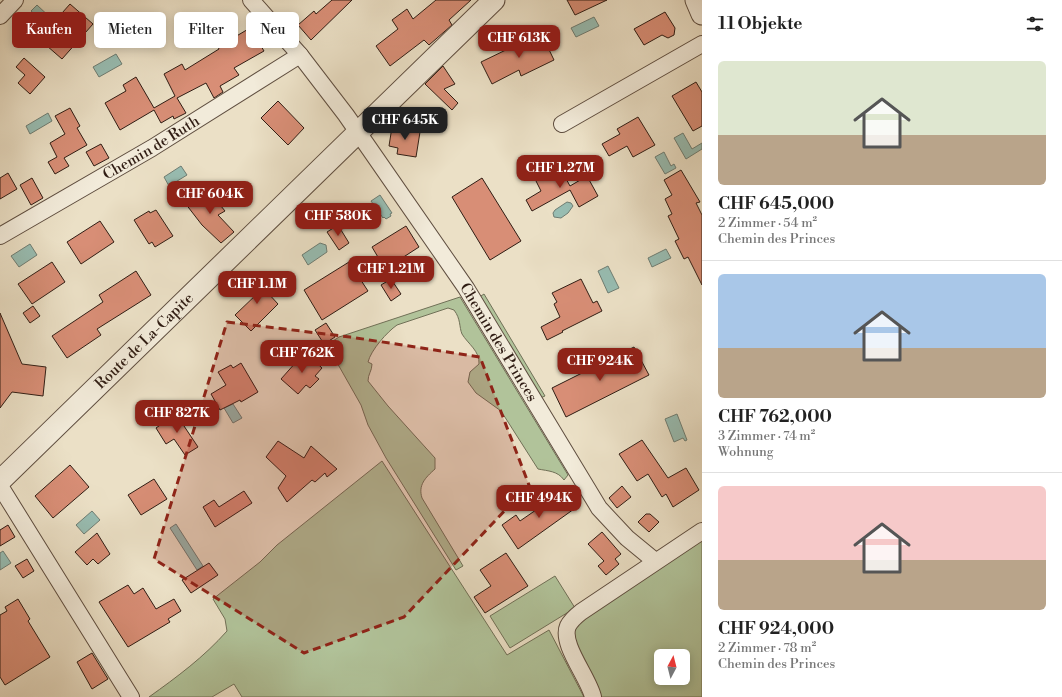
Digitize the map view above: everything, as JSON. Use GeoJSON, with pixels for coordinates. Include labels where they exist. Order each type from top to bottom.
{"type":"FeatureCollection","features":[{"type":"Feature","properties":{"kind":"street"},"geometry":{"type":"LineString","coordinates":[[0,16],[15,0]]}},
{"type":"Feature","properties":{"kind":"street","name":"Chemin des Princes"},"geometry":{"type":"LineString","coordinates":[[251,0],[300,55],[358,132],[466,288],[598,508],[627,538],[655,561]]}},
{"type":"Feature","properties":{"kind":"street","name":"Route de La-Capite"},"geometry":{"type":"LineString","coordinates":[[0,481],[494,0]]}},
{"type":"Feature","properties":{"kind":"street"},"geometry":{"type":"LineString","coordinates":[[696,0],[702,14]]}},
{"type":"Feature","properties":{"kind":"street"},"geometry":{"type":"LineString","coordinates":[[562,124],[702,44]]}},
{"type":"Feature","properties":{"kind":"street","name":"Chemin de Ruth"},"geometry":{"type":"LineString","coordinates":[[0,236],[152,148],[300,55]]}},
{"type":"Feature","properties":{"kind":"street"},"geometry":{"type":"LineString","coordinates":[[0,486],[131,697]]}},
{"type":"Feature","properties":{"kind":"street"},"geometry":{"type":"LineString","coordinates":[[594,697],[591,687],[570,648],[566,634],[568,626],[581,612],[702,530]]}},
{"type":"Feature","properties":{"kind":"highlighted area"},"geometry":{"type":"Polygon","coordinates":[[[227,322],[350,337],[480,357],[529,485],[404,617],[304,653],[154,559],[227,322]]]}},
{"type":"Feature","properties":{"kind":"green space"},"geometry":{"type":"Polygon","coordinates":[[[484,294],[545,396],[538,399],[478,298],[484,294]]]}},
{"type":"Feature","properties":{"kind":"green space"},"geometry":{"type":"Polygon","coordinates":[[[460,297],[568,475],[564,480],[556,473],[538,469],[501,411],[476,393],[468,382],[470,372],[479,364],[479,359],[476,351],[462,334],[458,317],[454,310],[448,308],[397,325],[393,328],[372,352],[368,362],[372,364],[372,366],[368,381],[388,406],[435,458],[435,469],[423,482],[421,493],[422,498],[463,566],[456,570],[386,458],[368,425],[361,405],[327,345],[339,337],[460,297]]]}},
{"type":"Feature","properties":{"kind":"green space"},"geometry":{"type":"Polygon","coordinates":[[[382,461],[507,655],[549,630],[584,697],[242,697],[234,684],[212,697],[149,697],[200,658],[227,631],[225,619],[213,599],[260,562],[277,545],[382,461]]]}},
{"type":"Feature","properties":{"kind":"green space"},"geometry":{"type":"Polygon","coordinates":[[[702,539],[702,697],[600,697],[573,639],[575,623],[702,539]]]}},
{"type":"Feature","properties":{"kind":"green space"},"geometry":{"type":"Polygon","coordinates":[[[555,576],[575,608],[510,648],[490,616],[555,576]]]}},
{"type":"Feature","properties":{"kind":"water"},"geometry":{"type":"Polygon","coordinates":[[[37,5],[44,12],[32,12],[31,11],[37,5]]]}},
{"type":"Feature","properties":{"kind":"water"},"geometry":{"type":"Polygon","coordinates":[[[594,17],[599,26],[576,37],[571,28],[594,17]]]}},
{"type":"Feature","properties":{"kind":"water"},"geometry":{"type":"Polygon","coordinates":[[[116,54],[122,64],[99,77],[93,67],[116,54]]]}},
{"type":"Feature","properties":{"kind":"water"},"geometry":{"type":"Polygon","coordinates":[[[48,113],[52,121],[30,134],[26,126],[48,113]]]}},
{"type":"Feature","properties":{"kind":"water"},"geometry":{"type":"Polygon","coordinates":[[[683,133],[692,149],[702,143],[702,149],[686,159],[674,138],[683,133]]]}},
{"type":"Feature","properties":{"kind":"water"},"geometry":{"type":"Polygon","coordinates":[[[664,152],[671,166],[674,164],[676,168],[665,174],[655,157],[664,152]]]}},
{"type":"Feature","properties":{"kind":"water"},"geometry":{"type":"Polygon","coordinates":[[[181,166],[187,175],[169,186],[164,177],[181,166]]]}},
{"type":"Feature","properties":{"kind":"water"},"geometry":{"type":"Polygon","coordinates":[[[380,195],[392,213],[390,214],[391,216],[386,219],[384,217],[383,218],[371,201],[380,195]]]}},
{"type":"Feature","properties":{"kind":"water"},"geometry":{"type":"Polygon","coordinates":[[[567,202],[571,203],[573,206],[568,213],[561,218],[554,217],[553,213],[555,210],[567,202]]]}},
{"type":"Feature","properties":{"kind":"water"},"geometry":{"type":"Polygon","coordinates":[[[320,243],[326,245],[327,252],[308,265],[302,255],[320,243]]]}},
{"type":"Feature","properties":{"kind":"water"},"geometry":{"type":"Polygon","coordinates":[[[30,244],[37,255],[19,267],[11,256],[30,244]]]}},
{"type":"Feature","properties":{"kind":"water"},"geometry":{"type":"Polygon","coordinates":[[[666,249],[671,258],[652,267],[648,258],[666,249]]]}},
{"type":"Feature","properties":{"kind":"water"},"geometry":{"type":"Polygon","coordinates":[[[608,266],[619,288],[608,293],[598,271],[608,266]]]}},
{"type":"Feature","properties":{"kind":"water"},"geometry":{"type":"Polygon","coordinates":[[[233,404],[242,418],[233,423],[224,408],[233,404]]]}},
{"type":"Feature","properties":{"kind":"water"},"geometry":{"type":"Polygon","coordinates":[[[677,414],[687,440],[685,441],[683,438],[674,442],[665,419],[677,414]]]}},
{"type":"Feature","properties":{"kind":"water"},"geometry":{"type":"Polygon","coordinates":[[[92,511],[100,520],[84,534],[76,525],[92,511]]]}},
{"type":"Feature","properties":{"kind":"water"},"geometry":{"type":"Polygon","coordinates":[[[176,524],[203,566],[197,570],[170,528],[176,524]]]}},
{"type":"Feature","properties":{"kind":"water"},"geometry":{"type":"Polygon","coordinates":[[[3,551],[11,563],[0,570],[0,553],[3,551]]]}},
{"type":"Feature","properties":{"kind":"building"},"geometry":{"type":"Polygon","coordinates":[[[332,0],[352,0],[311,40],[299,26],[299,24],[314,11],[316,14],[332,0]]]}},
{"type":"Feature","properties":{"kind":"building"},"geometry":{"type":"Polygon","coordinates":[[[436,0],[471,0],[449,20],[452,25],[429,45],[424,40],[390,66],[376,46],[398,29],[392,20],[407,9],[413,19],[436,0]]]}},
{"type":"Feature","properties":{"kind":"building"},"geometry":{"type":"Polygon","coordinates":[[[567,0],[607,0],[575,15],[567,0]]]}},
{"type":"Feature","properties":{"kind":"building"},"geometry":{"type":"Polygon","coordinates":[[[70,4],[79,12],[63,12],[70,4]]]}},
{"type":"Feature","properties":{"kind":"building"},"geometry":{"type":"Polygon","coordinates":[[[665,12],[675,28],[674,35],[668,38],[662,35],[644,45],[634,29],[665,12]]]}},
{"type":"Feature","properties":{"kind":"building"},"geometry":{"type":"Polygon","coordinates":[[[86,18],[93,24],[86,32],[86,18]]]}},
{"type":"Feature","properties":{"kind":"building"},"geometry":{"type":"Polygon","coordinates":[[[246,30],[246,48],[262,48],[264,51],[234,68],[239,75],[220,86],[223,92],[214,98],[206,83],[177,98],[186,113],[174,119],[173,116],[161,123],[154,110],[120,130],[105,103],[126,91],[123,85],[136,77],[154,108],[175,96],[164,74],[182,64],[185,70],[218,48],[238,48],[238,35],[246,30]]]}},
{"type":"Feature","properties":{"kind":"building"},"geometry":{"type":"Polygon","coordinates":[[[541,33],[554,60],[521,76],[519,70],[492,84],[481,62],[541,33]]]}},
{"type":"Feature","properties":{"kind":"building"},"geometry":{"type":"Polygon","coordinates":[[[49,48],[72,48],[62,59],[49,48]]]}},
{"type":"Feature","properties":{"kind":"building"},"geometry":{"type":"Polygon","coordinates":[[[24,58],[45,77],[30,94],[18,83],[25,75],[16,67],[24,58]]]}},
{"type":"Feature","properties":{"kind":"building"},"geometry":{"type":"Polygon","coordinates":[[[443,66],[455,84],[444,89],[458,103],[452,110],[425,84],[443,66]]]}},
{"type":"Feature","properties":{"kind":"building"},"geometry":{"type":"Polygon","coordinates":[[[696,82],[702,92],[702,126],[693,131],[672,96],[696,82]]]}},
{"type":"Feature","properties":{"kind":"building"},"geometry":{"type":"Polygon","coordinates":[[[278,101],[304,128],[288,145],[261,118],[278,101]]]}},
{"type":"Feature","properties":{"kind":"building"},"geometry":{"type":"Polygon","coordinates":[[[70,108],[80,126],[77,128],[87,145],[64,158],[69,166],[55,174],[48,162],[57,157],[50,143],[65,134],[55,116],[70,108]]]}},
{"type":"Feature","properties":{"kind":"building"},"geometry":{"type":"Polygon","coordinates":[[[638,117],[655,145],[633,157],[627,146],[609,156],[602,144],[620,134],[617,129],[638,117]]]}},
{"type":"Feature","properties":{"kind":"building"},"geometry":{"type":"Polygon","coordinates":[[[392,127],[420,132],[416,157],[397,154],[398,148],[389,146],[392,127]]]}},
{"type":"Feature","properties":{"kind":"building"},"geometry":{"type":"Polygon","coordinates":[[[101,144],[109,158],[94,166],[86,152],[101,144]]]}},
{"type":"Feature","properties":{"kind":"building"},"geometry":{"type":"Polygon","coordinates":[[[558,164],[570,186],[587,176],[598,196],[579,207],[570,190],[532,211],[526,200],[541,191],[534,177],[558,164]]]}},
{"type":"Feature","properties":{"kind":"building"},"geometry":{"type":"Polygon","coordinates":[[[681,170],[700,202],[696,203],[702,215],[702,285],[688,257],[684,259],[675,241],[679,239],[668,216],[672,214],[665,199],[672,195],[664,180],[681,170]]]}},
{"type":"Feature","properties":{"kind":"building"},"geometry":{"type":"Polygon","coordinates":[[[8,173],[17,189],[0,199],[0,178],[8,173]]]}},
{"type":"Feature","properties":{"kind":"building"},"geometry":{"type":"Polygon","coordinates":[[[32,178],[43,198],[31,205],[20,185],[32,178]]]}},
{"type":"Feature","properties":{"kind":"building"},"geometry":{"type":"Polygon","coordinates":[[[482,178],[521,241],[490,260],[452,197],[482,178]]]}},
{"type":"Feature","properties":{"kind":"building"},"geometry":{"type":"Polygon","coordinates":[[[208,190],[225,211],[218,215],[234,232],[221,243],[202,225],[185,203],[208,190]]]}},
{"type":"Feature","properties":{"kind":"building"},"geometry":{"type":"Polygon","coordinates":[[[156,210],[173,236],[155,247],[152,242],[149,244],[134,220],[149,211],[150,213],[156,210]]]}},
{"type":"Feature","properties":{"kind":"building"},"geometry":{"type":"Polygon","coordinates":[[[100,221],[114,242],[81,264],[67,242],[100,221]]]}},
{"type":"Feature","properties":{"kind":"building"},"geometry":{"type":"Polygon","coordinates":[[[338,225],[349,243],[339,250],[327,232],[338,225]]]}},
{"type":"Feature","properties":{"kind":"building"},"geometry":{"type":"Polygon","coordinates":[[[406,226],[419,247],[385,269],[372,247],[406,226]]]}},
{"type":"Feature","properties":{"kind":"building"},"geometry":{"type":"Polygon","coordinates":[[[52,262],[65,282],[32,304],[18,284],[52,262]]]}},
{"type":"Feature","properties":{"kind":"building"},"geometry":{"type":"Polygon","coordinates":[[[349,262],[368,291],[322,320],[304,290],[349,262]]]}},
{"type":"Feature","properties":{"kind":"building"},"geometry":{"type":"Polygon","coordinates":[[[136,271],[151,295],[97,329],[101,335],[67,358],[52,336],[103,302],[99,295],[136,271]]]}},
{"type":"Feature","properties":{"kind":"building"},"geometry":{"type":"Polygon","coordinates":[[[257,275],[271,288],[267,292],[278,304],[251,331],[235,315],[259,292],[249,283],[257,275]]]}},
{"type":"Feature","properties":{"kind":"building"},"geometry":{"type":"Polygon","coordinates":[[[391,279],[401,294],[391,301],[381,285],[391,279]]]}},
{"type":"Feature","properties":{"kind":"building"},"geometry":{"type":"Polygon","coordinates":[[[581,279],[593,303],[597,301],[602,311],[547,340],[541,327],[560,317],[554,304],[557,302],[552,293],[581,279]]]}},
{"type":"Feature","properties":{"kind":"building"},"geometry":{"type":"Polygon","coordinates":[[[33,306],[40,316],[30,323],[23,313],[33,306]]]}},
{"type":"Feature","properties":{"kind":"building"},"geometry":{"type":"Polygon","coordinates":[[[0,313],[22,364],[46,367],[43,396],[12,392],[0,408],[0,313]]]}},
{"type":"Feature","properties":{"kind":"building"},"geometry":{"type":"Polygon","coordinates":[[[326,323],[335,337],[324,344],[315,330],[326,323]]]}},
{"type":"Feature","properties":{"kind":"building"},"geometry":{"type":"Polygon","coordinates":[[[634,347],[649,375],[566,417],[552,388],[634,347]]]}},
{"type":"Feature","properties":{"kind":"building"},"geometry":{"type":"Polygon","coordinates":[[[305,352],[322,368],[315,376],[319,379],[310,388],[306,385],[298,394],[281,379],[305,352]]]}},
{"type":"Feature","properties":{"kind":"building"},"geometry":{"type":"Polygon","coordinates":[[[241,363],[258,392],[241,402],[240,400],[220,410],[211,394],[226,385],[218,372],[231,365],[233,368],[241,363]]]}},
{"type":"Feature","properties":{"kind":"building"},"geometry":{"type":"Polygon","coordinates":[[[176,414],[198,447],[185,455],[174,439],[166,444],[156,428],[176,414]]]}},
{"type":"Feature","properties":{"kind":"building"},"geometry":{"type":"Polygon","coordinates":[[[642,440],[668,478],[686,468],[699,490],[673,507],[666,494],[662,497],[648,474],[637,481],[619,454],[642,440]]]}},
{"type":"Feature","properties":{"kind":"building"},"geometry":{"type":"Polygon","coordinates":[[[278,441],[304,458],[311,446],[337,469],[327,477],[325,473],[315,482],[312,480],[287,502],[278,488],[286,476],[266,457],[278,441]]]}},
{"type":"Feature","properties":{"kind":"building"},"geometry":{"type":"Polygon","coordinates":[[[70,465],[89,487],[53,518],[35,496],[70,465]]]}},
{"type":"Feature","properties":{"kind":"building"},"geometry":{"type":"Polygon","coordinates":[[[154,479],[167,499],[141,515],[128,495],[154,479]]]}},
{"type":"Feature","properties":{"kind":"building"},"geometry":{"type":"Polygon","coordinates":[[[559,486],[574,509],[518,549],[502,525],[516,515],[520,521],[549,501],[545,495],[559,486]]]}},
{"type":"Feature","properties":{"kind":"building"},"geometry":{"type":"Polygon","coordinates":[[[622,486],[631,497],[617,508],[609,498],[622,486]]]}},
{"type":"Feature","properties":{"kind":"building"},"geometry":{"type":"Polygon","coordinates":[[[244,491],[252,503],[215,527],[203,507],[214,500],[219,507],[244,491]]]}},
{"type":"Feature","properties":{"kind":"building"},"geometry":{"type":"Polygon","coordinates":[[[646,514],[650,514],[659,522],[649,532],[638,522],[646,514]]]}},
{"type":"Feature","properties":{"kind":"building"},"geometry":{"type":"Polygon","coordinates":[[[8,525],[15,537],[0,546],[0,530],[8,525]]]}},
{"type":"Feature","properties":{"kind":"building"},"geometry":{"type":"Polygon","coordinates":[[[602,532],[621,554],[615,559],[619,564],[606,575],[598,566],[604,561],[588,544],[602,532]]]}},
{"type":"Feature","properties":{"kind":"building"},"geometry":{"type":"Polygon","coordinates":[[[97,533],[110,554],[98,564],[93,559],[87,565],[75,552],[97,533]]]}},
{"type":"Feature","properties":{"kind":"building"},"geometry":{"type":"Polygon","coordinates":[[[506,553],[528,586],[485,613],[474,597],[491,586],[480,570],[506,553]]]}},
{"type":"Feature","properties":{"kind":"building"},"geometry":{"type":"Polygon","coordinates":[[[27,559],[34,571],[23,578],[15,566],[27,559]]]}},
{"type":"Feature","properties":{"kind":"building"},"geometry":{"type":"Polygon","coordinates":[[[209,563],[218,575],[191,593],[182,580],[209,563]]]}},
{"type":"Feature","properties":{"kind":"building"},"geometry":{"type":"Polygon","coordinates":[[[128,585],[134,594],[143,588],[156,609],[174,599],[181,611],[168,619],[170,622],[128,647],[99,602],[128,585]]]}},
{"type":"Feature","properties":{"kind":"building"},"geometry":{"type":"Polygon","coordinates":[[[18,599],[30,619],[28,621],[50,657],[5,685],[0,677],[0,615],[7,611],[5,607],[18,599]]]}},
{"type":"Feature","properties":{"kind":"building"},"geometry":{"type":"Polygon","coordinates":[[[92,653],[108,679],[92,689],[77,662],[92,653]]]}}]}
